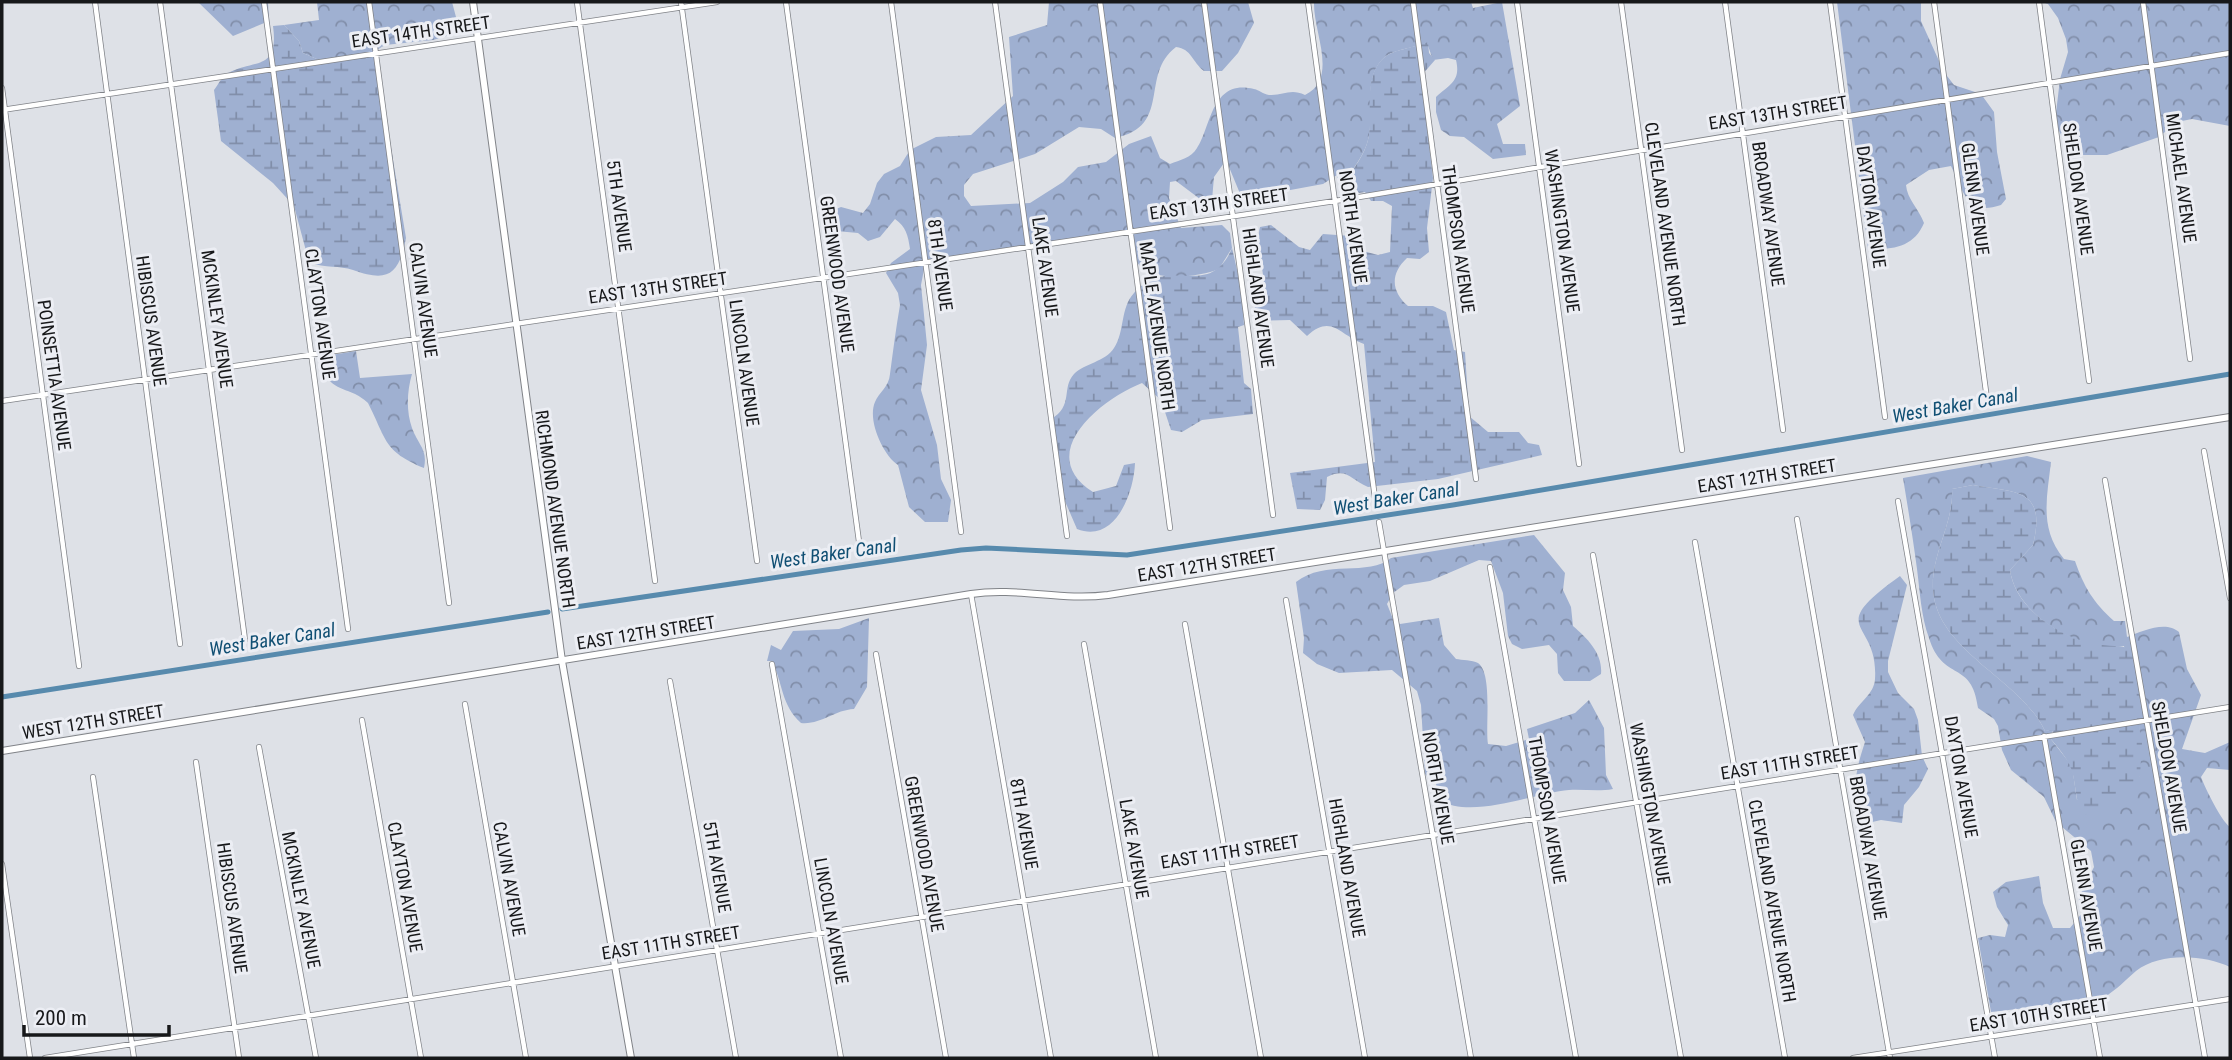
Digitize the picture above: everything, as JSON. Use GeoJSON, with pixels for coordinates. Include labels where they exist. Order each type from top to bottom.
{"type":"FeatureCollection","features":[{"type":"Feature","properties":{"kind":"street","name":"HIBISCUS AVENUE"},"geometry":{"type":"LineString","coordinates":[[95,2],[180,644]]}},
{"type":"Feature","properties":{"kind":"street","name":"MCKINLEY AVENUE"},"geometry":{"type":"LineString","coordinates":[[160,2],[246,640]]}},
{"type":"Feature","properties":{"kind":"street","name":"CLAYTON AVENUE"},"geometry":{"type":"LineString","coordinates":[[264,2],[348,629]]}},
{"type":"Feature","properties":{"kind":"street","name":"CALVIN AVENUE"},"geometry":{"type":"LineString","coordinates":[[369,2],[449,603]]}},
{"type":"Feature","properties":{"kind":"street","name":"RICHMOND AVENUE NORTH"},"geometry":{"type":"LineString","coordinates":[[473,2],[562,661],[631,1058]]}},
{"type":"Feature","properties":{"kind":"street","name":"5TH AVENUE"},"geometry":{"type":"LineString","coordinates":[[577,2],[655,581]]}},
{"type":"Feature","properties":{"kind":"street","name":"EAST 14TH STREET"},"geometry":{"type":"LineString","coordinates":[[3,109],[580,22],[682,4],[717,2]]}},
{"type":"Feature","properties":{"kind":"street","name":"GREENWOOD AVENUE"},"geometry":{"type":"LineString","coordinates":[[786,2],[859,549]]}},
{"type":"Feature","properties":{"kind":"street","name":"8TH AVENUE"},"geometry":{"type":"LineString","coordinates":[[891,2],[961,532]]}},
{"type":"Feature","properties":{"kind":"street","name":"LAKE AVENUE"},"geometry":{"type":"LineString","coordinates":[[995,2],[1067,536]]}},
{"type":"Feature","properties":{"kind":"street","name":"MAPLE AVENUE NORTH"},"geometry":{"type":"LineString","coordinates":[[1100,2],[1170,528]]}},
{"type":"Feature","properties":{"kind":"street","name":"HIGHLAND AVENUE"},"geometry":{"type":"LineString","coordinates":[[1204,2],[1273,515]]}},
{"type":"Feature","properties":{"kind":"street","name":"NORTH AVENUE"},"geometry":{"type":"LineString","coordinates":[[1308,2],[1375,498]]}},
{"type":"Feature","properties":{"kind":"street","name":"THOMPSON AVENUE"},"geometry":{"type":"LineString","coordinates":[[1413,2],[1476,479]]}},
{"type":"Feature","properties":{"kind":"street","name":"WASHINGTON AVENUE"},"geometry":{"type":"LineString","coordinates":[[1517,2],[1579,464]]}},
{"type":"Feature","properties":{"kind":"street","name":"CLEVELAND AVENUE NORTH"},"geometry":{"type":"LineString","coordinates":[[1621,2],[1682,450]]}},
{"type":"Feature","properties":{"kind":"street","name":"BROADWAY AVENUE"},"geometry":{"type":"LineString","coordinates":[[1726,2],[1783,430]]}},
{"type":"Feature","properties":{"kind":"street","name":"DAYTON AVENUE"},"geometry":{"type":"LineString","coordinates":[[1830,2],[1885,417]]}},
{"type":"Feature","properties":{"kind":"street","name":"GLENN AVENUE"},"geometry":{"type":"LineString","coordinates":[[1934,2],[1987,399]]}},
{"type":"Feature","properties":{"kind":"street","name":"SHELDON AVENUE"},"geometry":{"type":"LineString","coordinates":[[2039,2],[2089,381]]}},
{"type":"Feature","properties":{"kind":"street","name":"MICHAEL AVENUE"},"geometry":{"type":"LineString","coordinates":[[2143,2],[2190,359]]}},
{"type":"Feature","properties":{"kind":"street","name":"LINCOLN AVENUE"},"geometry":{"type":"LineString","coordinates":[[682,4],[757,561]]}},
{"type":"Feature","properties":{"kind":"street","name":"EAST 13TH STREET"},"geometry":{"type":"LineString","coordinates":[[2,401],[1335,201],[2230,53]]}},
{"type":"Feature","properties":{"kind":"street","name":"POINSETTIA AVENUE"},"geometry":{"type":"LineString","coordinates":[[2,88],[79,667]]}},
{"type":"Feature","properties":{"kind":"street","name":"EAST 12TH STREET"},"geometry":{"type":"LineString","coordinates":[[188,722],[971,594],[1008,591],[1086,598],[2230,416]]}},
{"type":"Feature","properties":{"kind":"street"},"geometry":{"type":"LineString","coordinates":[[2204,451],[2230,598]]}},
{"type":"Feature","properties":{"kind":"street","name":"SHELDON AVENUE"},"geometry":{"type":"LineString","coordinates":[[2105,480],[2205,1058]]}},
{"type":"Feature","properties":{"kind":"street","name":"DAYTON AVENUE"},"geometry":{"type":"LineString","coordinates":[[1898,500],[1996,1058]]}},
{"type":"Feature","properties":{"kind":"street","name":"BROADWAY AVENUE"},"geometry":{"type":"LineString","coordinates":[[1797,519],[1890,1055]]}},
{"type":"Feature","properties":{"kind":"street","name":"NORTH AVENUE"},"geometry":{"type":"LineString","coordinates":[[1379,522],[1471,1058]]}},
{"type":"Feature","properties":{"kind":"street","name":"CLEVELAND AVENUE NORTH"},"geometry":{"type":"LineString","coordinates":[[1695,542],[1785,1058]]}},
{"type":"Feature","properties":{"kind":"street","name":"WASHINGTON AVENUE"},"geometry":{"type":"LineString","coordinates":[[1593,555],[1681,1058]]}},
{"type":"Feature","properties":{"kind":"street","name":"THOMPSON AVENUE"},"geometry":{"type":"LineString","coordinates":[[1490,568],[1576,1058]]}},
{"type":"Feature","properties":{"kind":"street","name":"8TH AVENUE"},"geometry":{"type":"LineString","coordinates":[[971,594],[1051,1058]]}},
{"type":"Feature","properties":{"kind":"street","name":"HIGHLAND AVENUE"},"geometry":{"type":"LineString","coordinates":[[1286,600],[1365,1058]]}},
{"type":"Feature","properties":{"kind":"street"},"geometry":{"type":"LineString","coordinates":[[1185,624],[1261,1058]]}},
{"type":"Feature","properties":{"kind":"street","name":"LAKE AVENUE"},"geometry":{"type":"LineString","coordinates":[[1084,644],[1156,1058]]}},
{"type":"Feature","properties":{"kind":"street","name":"GREENWOOD AVENUE"},"geometry":{"type":"LineString","coordinates":[[876,654],[946,1058]]}},
{"type":"Feature","properties":{"kind":"street","name":"LINCOLN AVENUE"},"geometry":{"type":"LineString","coordinates":[[772,664],[841,1058]]}},
{"type":"Feature","properties":{"kind":"street","name":"5TH AVENUE"},"geometry":{"type":"LineString","coordinates":[[670,681],[736,1058]]}},
{"type":"Feature","properties":{"kind":"street","name":"CALVIN AVENUE"},"geometry":{"type":"LineString","coordinates":[[464,704],[526,1058]]}},
{"type":"Feature","properties":{"kind":"street","name":"EAST 11TH STREET"},"geometry":{"type":"LineString","coordinates":[[45,1058],[2230,707]]}},
{"type":"Feature","properties":{"kind":"street","name":"CLAYTON AVENUE"},"geometry":{"type":"LineString","coordinates":[[362,720],[421,1058]]}},
{"type":"Feature","properties":{"kind":"street","name":"WEST 12TH STREET"},"geometry":{"type":"LineString","coordinates":[[2,751],[188,722]]}},
{"type":"Feature","properties":{"kind":"street","name":"GLENN AVENUE"},"geometry":{"type":"LineString","coordinates":[[2044,736],[2101,1058]]}},
{"type":"Feature","properties":{"kind":"street","name":"MCKINLEY AVENUE"},"geometry":{"type":"LineString","coordinates":[[258,747],[316,1058]]}},
{"type":"Feature","properties":{"kind":"street","name":"HIBISCUS AVENUE"},"geometry":{"type":"LineString","coordinates":[[196,762],[239,1058]]}},
{"type":"Feature","properties":{"kind":"street"},"geometry":{"type":"LineString","coordinates":[[93,777],[134,1058]]}},
{"type":"Feature","properties":{"kind":"street"},"geometry":{"type":"LineString","coordinates":[[2,864],[30,1058]]}},
{"type":"Feature","properties":{"kind":"street","name":"EAST 10TH STREET"},"geometry":{"type":"LineString","coordinates":[[1853,1058],[1890,1055],[1992,1036],[2230,999]]}},
{"type":"Feature","properties":{"kind":"green space"},"geometry":{"type":"Polygon","coordinates":[[[198,2],[268,2],[269,21],[233,36],[198,2]]]}},
{"type":"Feature","properties":{"kind":"green space"},"geometry":{"type":"Polygon","coordinates":[[[317,2],[452,2],[460,32],[433,40],[385,45],[361,55],[326,63],[303,53],[299,41],[284,25],[319,20],[317,2]]]}},
{"type":"Feature","properties":{"kind":"green space"},"geometry":{"type":"Polygon","coordinates":[[[1049,2],[1248,2],[1254,23],[1238,53],[1222,71],[1204,71],[1189,53],[1176,47],[1165,58],[1159,71],[1150,111],[1144,123],[1133,132],[1115,138],[1101,129],[1079,127],[1035,154],[973,174],[964,185],[964,196],[971,206],[1030,203],[1063,182],[1078,167],[1106,162],[1129,144],[1151,136],[1160,158],[1170,164],[1185,158],[1197,148],[1215,107],[1229,91],[1240,88],[1254,89],[1269,95],[1291,92],[1305,95],[1321,78],[1323,66],[1314,2],[1471,2],[1473,8],[1502,2],[1520,106],[1497,124],[1503,144],[1525,144],[1526,155],[1493,159],[1464,137],[1450,136],[1441,130],[1436,112],[1436,97],[1456,78],[1456,60],[1433,60],[1427,43],[1390,54],[1378,64],[1371,85],[1368,140],[1362,155],[1346,179],[1338,179],[1337,175],[1323,184],[1274,193],[1258,201],[1241,196],[1229,167],[1224,163],[1214,177],[1212,200],[1200,199],[1176,181],[1170,182],[1169,198],[1181,228],[1222,225],[1230,233],[1232,248],[1219,269],[1178,276],[1147,271],[1135,259],[1130,235],[1120,233],[925,264],[921,285],[927,345],[921,390],[937,445],[941,479],[951,500],[948,522],[925,522],[909,507],[898,465],[882,445],[873,418],[875,402],[889,379],[900,305],[898,293],[886,273],[891,263],[910,249],[907,235],[895,219],[880,237],[868,241],[858,233],[836,231],[828,222],[831,211],[841,207],[863,213],[870,204],[877,183],[884,174],[900,166],[910,150],[936,137],[971,135],[1013,96],[1009,37],[1047,25],[1049,2]]]}},
{"type":"Feature","properties":{"kind":"green space"},"geometry":{"type":"Polygon","coordinates":[[[1837,2],[1921,2],[1921,21],[1944,72],[1954,85],[1981,94],[1994,112],[1997,152],[2006,199],[2001,205],[1989,208],[1973,205],[1963,192],[1951,166],[1929,170],[1906,185],[1924,223],[1920,231],[1908,242],[1894,248],[1868,249],[1837,2]]]}},
{"type":"Feature","properties":{"kind":"green space"},"geometry":{"type":"Polygon","coordinates":[[[2042,2],[2230,2],[2230,126],[2192,119],[2177,122],[2159,137],[2107,155],[2080,155],[2067,146],[2058,129],[2056,113],[2060,79],[2068,52],[2058,18],[2048,4],[2042,2]]]}},
{"type":"Feature","properties":{"kind":"green space"},"geometry":{"type":"Polygon","coordinates":[[[284,25],[299,41],[303,53],[326,63],[361,55],[385,45],[375,51],[406,238],[396,267],[384,275],[375,276],[309,262],[294,206],[273,183],[221,141],[214,90],[228,73],[269,57],[274,40],[273,26],[284,25]]]}},
{"type":"Feature","properties":{"kind":"green space"},"geometry":{"type":"Polygon","coordinates":[[[1428,42],[1429,53],[1435,60],[1421,76],[1433,178],[1427,228],[1429,252],[1420,259],[1407,258],[1401,264],[1395,276],[1396,288],[1408,306],[1433,306],[1446,312],[1454,350],[1465,352],[1469,416],[1488,432],[1519,432],[1528,443],[1539,445],[1542,455],[1438,479],[1368,487],[1344,474],[1334,474],[1327,477],[1325,500],[1320,510],[1297,509],[1290,473],[1375,462],[1364,344],[1330,326],[1316,329],[1307,336],[1290,320],[1256,321],[1254,297],[1262,296],[1263,287],[1260,227],[1271,225],[1299,247],[1310,250],[1323,234],[1351,236],[1361,242],[1363,251],[1378,255],[1390,252],[1392,206],[1383,201],[1371,201],[1365,192],[1359,193],[1346,179],[1356,166],[1368,140],[1371,84],[1378,64],[1390,54],[1428,42]]]}},
{"type":"Feature","properties":{"kind":"green space"},"geometry":{"type":"Polygon","coordinates":[[[1232,248],[1241,287],[1244,325],[1238,327],[1244,383],[1251,389],[1253,414],[1202,420],[1182,432],[1171,430],[1161,400],[1142,383],[1109,401],[1080,429],[1071,445],[1070,461],[1076,477],[1093,492],[1116,486],[1124,465],[1135,463],[1131,488],[1120,513],[1112,523],[1090,532],[1077,529],[1064,499],[1051,419],[1065,403],[1070,379],[1079,370],[1106,356],[1114,348],[1130,299],[1147,282],[1174,275],[1212,272],[1223,264],[1232,248]]]}},
{"type":"Feature","properties":{"kind":"green space"},"geometry":{"type":"Polygon","coordinates":[[[356,351],[360,378],[412,374],[408,408],[412,428],[424,451],[424,468],[393,450],[368,403],[361,397],[339,388],[327,378],[319,357],[356,351]]]}},
{"type":"Feature","properties":{"kind":"green space"},"geometry":{"type":"Polygon","coordinates":[[[2027,456],[2051,462],[2047,512],[2051,536],[2064,559],[2075,561],[2095,601],[2114,621],[2125,621],[2127,637],[2161,627],[2179,632],[2187,669],[2201,695],[2182,749],[2205,753],[2230,742],[2230,770],[2207,768],[2201,777],[2218,812],[2230,827],[2230,967],[2195,958],[2170,958],[2136,971],[2091,1007],[2060,1004],[1991,1012],[1978,938],[1990,935],[2005,937],[2008,925],[1997,907],[1993,892],[2006,882],[2039,876],[2043,903],[2053,928],[2070,928],[2082,913],[2079,897],[2094,867],[2091,851],[2056,822],[2044,797],[2011,770],[2002,750],[1998,726],[1994,719],[1978,708],[1970,683],[1935,652],[1922,613],[1903,478],[2027,456]],[[1973,485],[1952,489],[1950,514],[1935,563],[1933,589],[1938,611],[1948,630],[2018,696],[2045,731],[2060,728],[2052,732],[2050,738],[2072,766],[2077,800],[2140,776],[2139,724],[2124,646],[2107,647],[2070,637],[2037,616],[2024,602],[2010,570],[2033,545],[2036,526],[2031,503],[2014,492],[1973,485]]]}},
{"type":"Feature","properties":{"kind":"green space"},"geometry":{"type":"Polygon","coordinates":[[[1973,485],[2014,492],[2031,503],[2036,526],[2033,545],[2010,570],[2020,597],[2030,608],[2041,619],[2067,635],[2095,644],[2132,650],[2143,715],[2139,727],[2142,742],[2140,776],[2135,786],[2101,814],[2090,816],[2080,812],[2070,766],[2050,738],[2054,730],[2045,731],[2018,696],[1963,647],[1948,630],[1938,611],[1933,576],[1950,514],[1952,489],[1973,485]]]}},
{"type":"Feature","properties":{"kind":"green space"},"geometry":{"type":"Polygon","coordinates":[[[1534,535],[1565,573],[1563,590],[1571,607],[1573,626],[1589,642],[1600,660],[1601,674],[1590,681],[1564,681],[1558,673],[1557,654],[1549,645],[1522,649],[1512,644],[1508,636],[1503,593],[1491,561],[1479,560],[1430,581],[1404,585],[1393,593],[1387,604],[1393,619],[1400,624],[1439,618],[1444,645],[1456,659],[1476,662],[1483,669],[1487,689],[1488,744],[1506,746],[1529,739],[1527,729],[1575,713],[1589,700],[1604,728],[1606,775],[1613,789],[1569,790],[1485,806],[1453,805],[1440,800],[1436,784],[1425,774],[1421,705],[1417,691],[1392,670],[1339,673],[1317,664],[1303,653],[1304,638],[1296,582],[1320,571],[1371,567],[1391,558],[1534,535]]]}},
{"type":"Feature","properties":{"kind":"green space"},"geometry":{"type":"Polygon","coordinates":[[[1900,576],[1907,585],[1888,661],[1888,672],[1898,693],[1914,709],[1922,756],[1928,769],[1919,787],[1904,805],[1902,823],[1881,820],[1868,823],[1856,794],[1857,773],[1865,742],[1853,715],[1869,694],[1875,679],[1874,659],[1859,617],[1864,607],[1877,594],[1900,576]]]}},
{"type":"Feature","properties":{"kind":"green space"},"geometry":{"type":"Polygon","coordinates":[[[869,618],[867,687],[854,709],[815,722],[801,723],[786,701],[772,661],[767,661],[771,645],[781,650],[793,631],[839,629],[869,618]]]}},
{"type":"Feature","properties":{"kind":"waterway","name":"West Baker Canal"},"geometry":{"type":"LineString","coordinates":[[562,609],[961,550],[986,548],[1127,555],[1453,505],[2230,374]]}},
{"type":"Feature","properties":{"kind":"waterway","name":"West Baker Canal"},"geometry":{"type":"LineString","coordinates":[[2,697],[548,612]]}}]}
